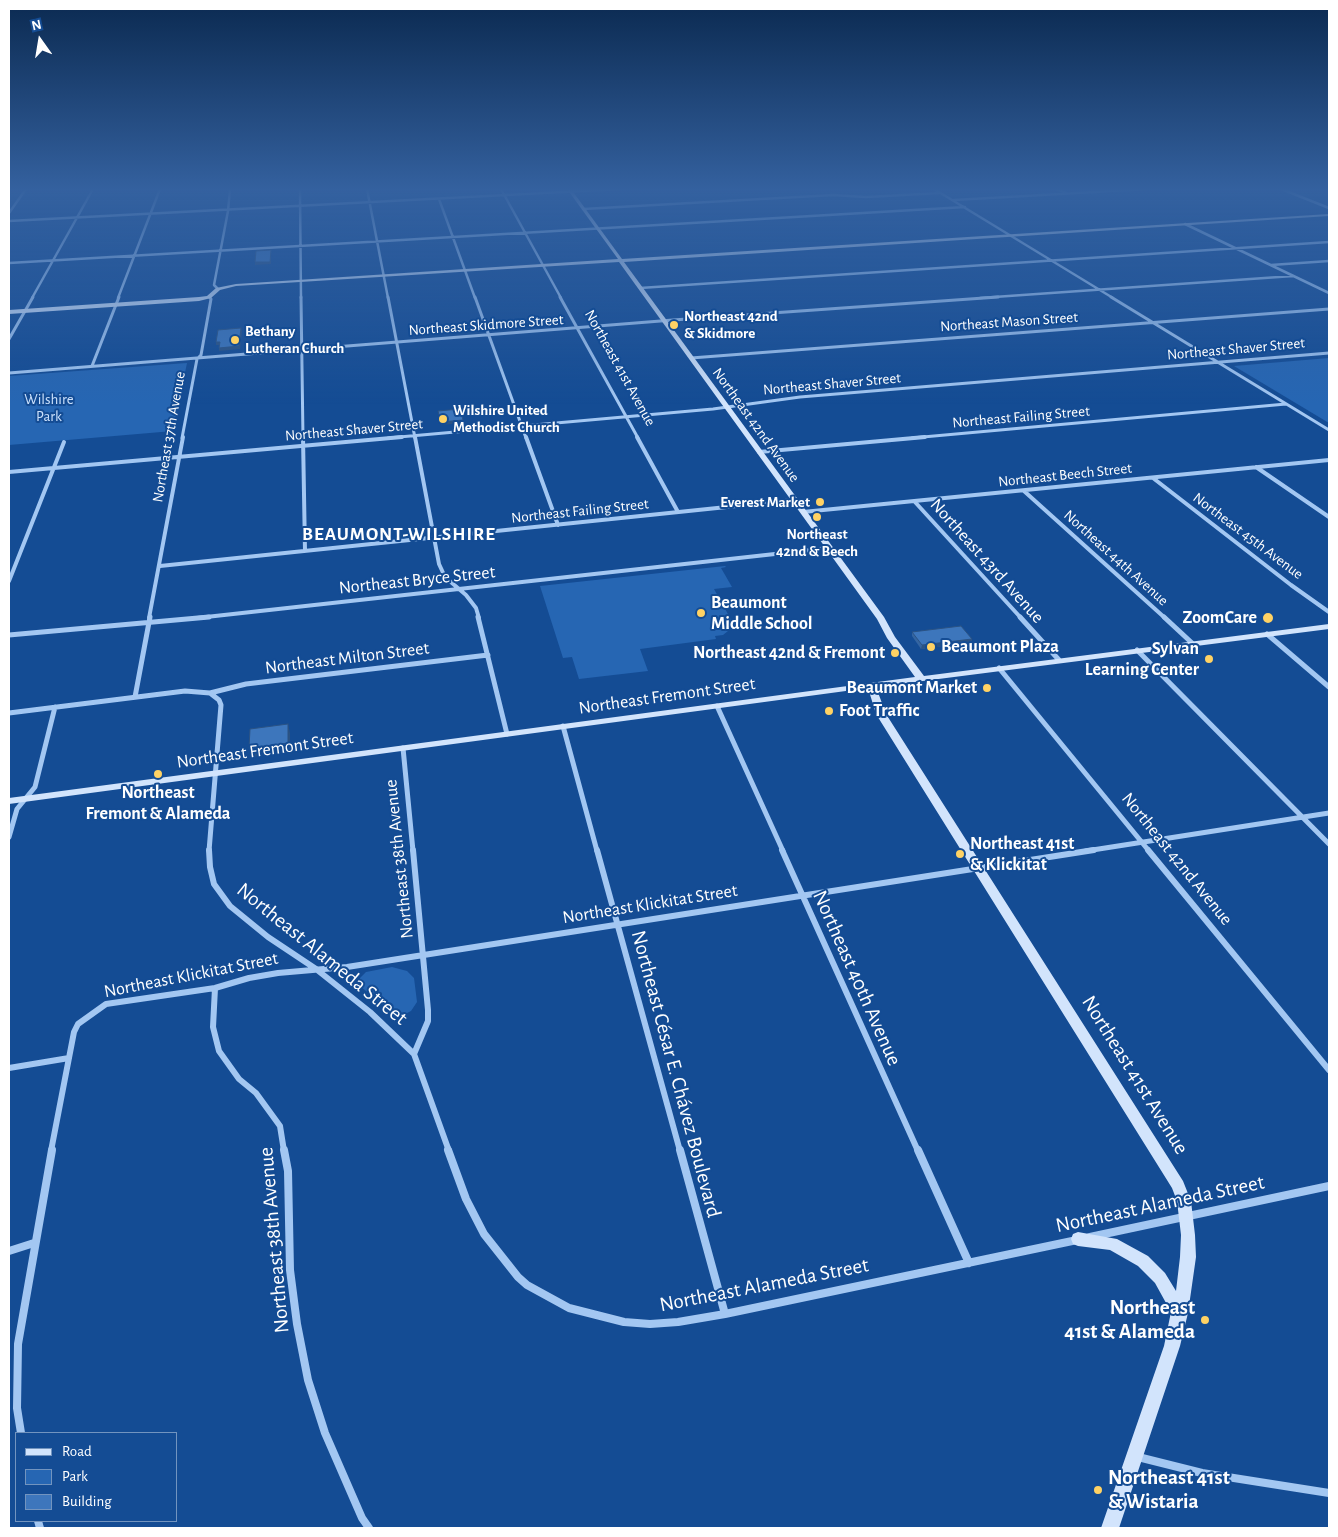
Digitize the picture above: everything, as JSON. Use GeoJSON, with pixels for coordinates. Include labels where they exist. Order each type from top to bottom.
{"type":"FeatureCollection","features":[{"type":"Feature","properties":{"kind":"street"},"geometry":{"type":"LineString","coordinates":[[9,339],[53,261]]}},
{"type":"Feature","properties":{"kind":"street"},"geometry":{"type":"LineString","coordinates":[[9,263],[57,261]]}},
{"type":"Feature","properties":{"kind":"street"},"geometry":{"type":"LineString","coordinates":[[92,366],[132,261]]}},
{"type":"Feature","properties":{"kind":"street"},"geometry":{"type":"LineString","coordinates":[[218,289],[214,285],[219,261]]}},
{"type":"Feature","properties":{"kind":"street"},"geometry":{"type":"LineString","coordinates":[[302,261],[305,551]]}},
{"type":"Feature","properties":{"kind":"street"},"geometry":{"type":"LineString","coordinates":[[381,261],[433,538],[441,570],[445,577],[476,608],[507,734]]}},
{"type":"Feature","properties":{"kind":"street"},"geometry":{"type":"LineString","coordinates":[[461,261],[558,525]]}},
{"type":"Feature","properties":{"kind":"street","name":"Northeast 41st Avenue"},"geometry":{"type":"LineString","coordinates":[[540,261],[678,512]]}},
{"type":"Feature","properties":{"kind":"street"},"geometry":{"type":"LineString","coordinates":[[9,312],[209,297],[218,289],[236,285],[608,261]]}},
{"type":"Feature","properties":{"kind":"street","name":"Northeast 42nd Avenue"},"geometry":{"type":"LineString","coordinates":[[620,261],[803,512],[921,678]]}},
{"type":"Feature","properties":{"kind":"street"},"geometry":{"type":"LineString","coordinates":[[1051,261],[1329,430]]}},
{"type":"Feature","properties":{"kind":"street"},"geometry":{"type":"LineString","coordinates":[[640,288],[1055,261]]}},
{"type":"Feature","properties":{"kind":"street"},"geometry":{"type":"LineString","coordinates":[[1261,261],[1329,291]]}},
{"type":"Feature","properties":{"kind":"street"},"geometry":{"type":"LineString","coordinates":[[1270,265],[1329,261]]}},
{"type":"Feature","properties":{"kind":"street","name":"Northeast Skidmore Street"},"geometry":{"type":"LineString","coordinates":[[9,372],[1293,276]]}},
{"type":"Feature","properties":{"kind":"street","name":"Northeast 37th Avenue"},"geometry":{"type":"LineString","coordinates":[[136,697],[197,359],[201,355],[211,300],[209,297]]}},
{"type":"Feature","properties":{"kind":"street","name":"Northeast Mason Street"},"geometry":{"type":"LineString","coordinates":[[691,358],[1329,309]]}},
{"type":"Feature","properties":{"kind":"street","name":"Northeast Shaver Street"},"geometry":{"type":"LineString","coordinates":[[9,472],[626,417],[800,397],[1329,353]]}},
{"type":"Feature","properties":{"kind":"street","name":"Northeast Failing Street"},"geometry":{"type":"LineString","coordinates":[[759,452],[1286,404]]}},
{"type":"Feature","properties":{"kind":"street"},"geometry":{"type":"LineString","coordinates":[[9,581],[64,442]]}},
{"type":"Feature","properties":{"kind":"street","name":"Northeast Beech Street"},"geometry":{"type":"LineString","coordinates":[[803,512],[1329,460]]}},
{"type":"Feature","properties":{"kind":"street"},"geometry":{"type":"LineString","coordinates":[[1256,467],[1329,517]]}},
{"type":"Feature","properties":{"kind":"street","name":"Northeast 45th Avenue"},"geometry":{"type":"LineString","coordinates":[[1154,478],[1291,585],[1329,612]]}},
{"type":"Feature","properties":{"kind":"street","name":"Northeast 44th Avenue"},"geometry":{"type":"LineString","coordinates":[[1024,491],[1192,644]]}},
{"type":"Feature","properties":{"kind":"street","name":"Northeast Failing Street"},"geometry":{"type":"LineString","coordinates":[[160,566],[794,500]]}},
{"type":"Feature","properties":{"kind":"street","name":"Northeast 43rd Avenue"},"geometry":{"type":"LineString","coordinates":[[915,502],[1059,660]]}},
{"type":"Feature","properties":{"kind":"street","name":"Northeast Bryce Street"},"geometry":{"type":"LineString","coordinates":[[9,635],[148,624],[829,548]]}},
{"type":"Feature","properties":{"kind":"street","name":"Northeast Fremont Street"},"geometry":{"type":"LineString","coordinates":[[9,801],[921,678],[1329,626]]}},
{"type":"Feature","properties":{"kind":"street"},"geometry":{"type":"LineString","coordinates":[[1267,634],[1329,687]]}},
{"type":"Feature","properties":{"kind":"street"},"geometry":{"type":"LineString","coordinates":[[1137,650],[1329,844]]}},
{"type":"Feature","properties":{"kind":"street","name":"Northeast Milton Street"},"geometry":{"type":"LineString","coordinates":[[210,693],[246,684],[488,655]]}},
{"type":"Feature","properties":{"kind":"street","name":"Northeast 42nd Avenue"},"geometry":{"type":"LineString","coordinates":[[999,668],[1144,842],[1329,1070]]}},
{"type":"Feature","properties":{"kind":"street","name":"Northeast 41st Avenue"},"geometry":{"type":"LineString","coordinates":[[871,685],[881,714],[1178,1185],[1187,1216],[1188,1258],[1180,1313],[1172,1346],[1110,1528]]}},
{"type":"Feature","properties":{"kind":"street"},"geometry":{"type":"LineString","coordinates":[[9,713],[185,691],[210,693]]}},
{"type":"Feature","properties":{"kind":"street","name":"Northeast Alameda Street"},"geometry":{"type":"LineString","coordinates":[[210,693],[219,700],[221,705],[209,849],[210,867],[214,884],[230,906],[370,1012],[414,1054],[474,1215],[500,1256],[518,1277],[527,1285],[569,1308],[624,1322],[650,1324],[678,1322],[725,1314],[1329,1186]]}},
{"type":"Feature","properties":{"kind":"street","name":"Northeast 40th Avenue"},"geometry":{"type":"LineString","coordinates":[[717,706],[969,1263]]}},
{"type":"Feature","properties":{"kind":"street"},"geometry":{"type":"LineString","coordinates":[[9,837],[17,809],[35,787],[55,707]]}},
{"type":"Feature","properties":{"kind":"street","name":"Northeast César E. Chávez Boulevard"},"geometry":{"type":"LineString","coordinates":[[563,726],[725,1314]]}},
{"type":"Feature","properties":{"kind":"street","name":"Northeast 38th Avenue"},"geometry":{"type":"LineString","coordinates":[[403,748],[428,1022],[414,1054]]}},
{"type":"Feature","properties":{"kind":"street","name":"Northeast Klickitat Street"},"geometry":{"type":"LineString","coordinates":[[69,1058],[72,1040],[78,1024],[106,1004],[215,988],[268,975],[347,967],[1329,813]]}},
{"type":"Feature","properties":{"kind":"street","name":"Northeast 38th Avenue"},"geometry":{"type":"LineString","coordinates":[[215,988],[213,1027],[219,1052],[239,1079],[262,1100],[280,1126],[288,1171],[290,1270],[297,1324],[308,1380],[325,1433],[362,1518],[369,1528]]}},
{"type":"Feature","properties":{"kind":"street"},"geometry":{"type":"LineString","coordinates":[[9,1068],[69,1058],[34,1243],[18,1344],[17,1408],[21,1432]]}},
{"type":"Feature","properties":{"kind":"street"},"geometry":{"type":"LineString","coordinates":[[1078,1239],[1112,1244],[1143,1260],[1160,1278],[1180,1313]]}},
{"type":"Feature","properties":{"kind":"street"},"geometry":{"type":"LineString","coordinates":[[9,1251],[34,1243]]}},
{"type":"Feature","properties":{"kind":"street"},"geometry":{"type":"LineString","coordinates":[[1135,1456],[1202,1473],[1329,1493]]}},
{"type":"Feature","properties":{"kind":"green space"},"geometry":{"type":"Polygon","coordinates":[[[1329,358],[1329,423],[1234,366],[1329,358]]]}},
{"type":"Feature","properties":{"kind":"green space","name":"Wilshire Park"},"geometry":{"type":"Polygon","coordinates":[[[187,363],[173,431],[9,445],[9,376],[187,363]]]}},
{"type":"Feature","properties":{"kind":"green space"},"geometry":{"type":"Polygon","coordinates":[[[725,566],[721,568],[732,587],[714,589],[734,625],[727,626],[728,631],[723,635],[715,636],[716,639],[640,649],[648,671],[579,679],[572,657],[563,658],[540,586],[725,566]]]}},
{"type":"Feature","properties":{"kind":"green space"},"geometry":{"type":"Polygon","coordinates":[[[392,967],[407,971],[414,978],[417,1002],[411,1011],[405,1014],[393,1013],[360,986],[360,978],[366,972],[392,967]]]}},
{"type":"Feature","properties":{"kind":"building"},"geometry":{"type":"Polygon","coordinates":[[[255,261],[270,261],[270,262],[255,261]]]}},
{"type":"Feature","properties":{"kind":"building"},"geometry":{"type":"Polygon","coordinates":[[[241,328],[239,346],[219,348],[220,342],[216,342],[218,330],[241,328]]]}},
{"type":"Feature","properties":{"kind":"building"},"geometry":{"type":"Polygon","coordinates":[[[460,409],[463,420],[441,422],[438,411],[460,409]]]}},
{"type":"Feature","properties":{"kind":"building"},"geometry":{"type":"Polygon","coordinates":[[[961,626],[972,639],[922,645],[912,632],[961,626]]]}},
{"type":"Feature","properties":{"kind":"building"},"geometry":{"type":"Polygon","coordinates":[[[288,724],[288,743],[249,748],[250,729],[288,724]]]}},
{"type":"Feature","properties":{"kind":"place","name":"Northeast 42nd & Skidmore"},"geometry":{"type":"Point","coordinates":[674,325]}},
{"type":"Feature","properties":{"kind":"place","name":"Bethany Lutheran Church"},"geometry":{"type":"Point","coordinates":[235,340]}},
{"type":"Feature","properties":{"kind":"place","name":"Wilshire United Methodist Church"},"geometry":{"type":"Point","coordinates":[443,419]}},
{"type":"Feature","properties":{"kind":"place","name":"Everest Market"},"geometry":{"type":"Point","coordinates":[820,502]}},
{"type":"Feature","properties":{"kind":"place","name":"Northeast 42nd & Beech"},"geometry":{"type":"Point","coordinates":[817,517]}},
{"type":"Feature","properties":{"kind":"place","name":"Beaumont Middle School"},"geometry":{"type":"Point","coordinates":[701,613]}},
{"type":"Feature","properties":{"kind":"place","name":"ZoomCare"},"geometry":{"type":"Point","coordinates":[1268,618]}},
{"type":"Feature","properties":{"kind":"place","name":"Beaumont Plaza"},"geometry":{"type":"Point","coordinates":[931,647]}},
{"type":"Feature","properties":{"kind":"place","name":"Northeast 42nd & Fremont"},"geometry":{"type":"Point","coordinates":[895,653]}},
{"type":"Feature","properties":{"kind":"place","name":"Sylvan Learning Center"},"geometry":{"type":"Point","coordinates":[1209,659]}},
{"type":"Feature","properties":{"kind":"place","name":"Beaumont Market"},"geometry":{"type":"Point","coordinates":[987,688]}},
{"type":"Feature","properties":{"kind":"place","name":"Foot Traffic"},"geometry":{"type":"Point","coordinates":[829,711]}},
{"type":"Feature","properties":{"kind":"place","name":"Northeast Fremont & Alameda"},"geometry":{"type":"Point","coordinates":[158,774]}},
{"type":"Feature","properties":{"kind":"place","name":"Northeast 41st & Klickitat"},"geometry":{"type":"Point","coordinates":[960,854]}},
{"type":"Feature","properties":{"kind":"place","name":"Northeast 41st & Alameda"},"geometry":{"type":"Point","coordinates":[1205,1320]}},
{"type":"Feature","properties":{"kind":"place","name":"Northeast 41st & Wistaria"},"geometry":{"type":"Point","coordinates":[1098,1490]}},
{"type":"Feature","properties":{"kind":"district","name":"BEAUMONT-WILSHIRE"},"geometry":{"type":"Point","coordinates":[399,534]}}]}
